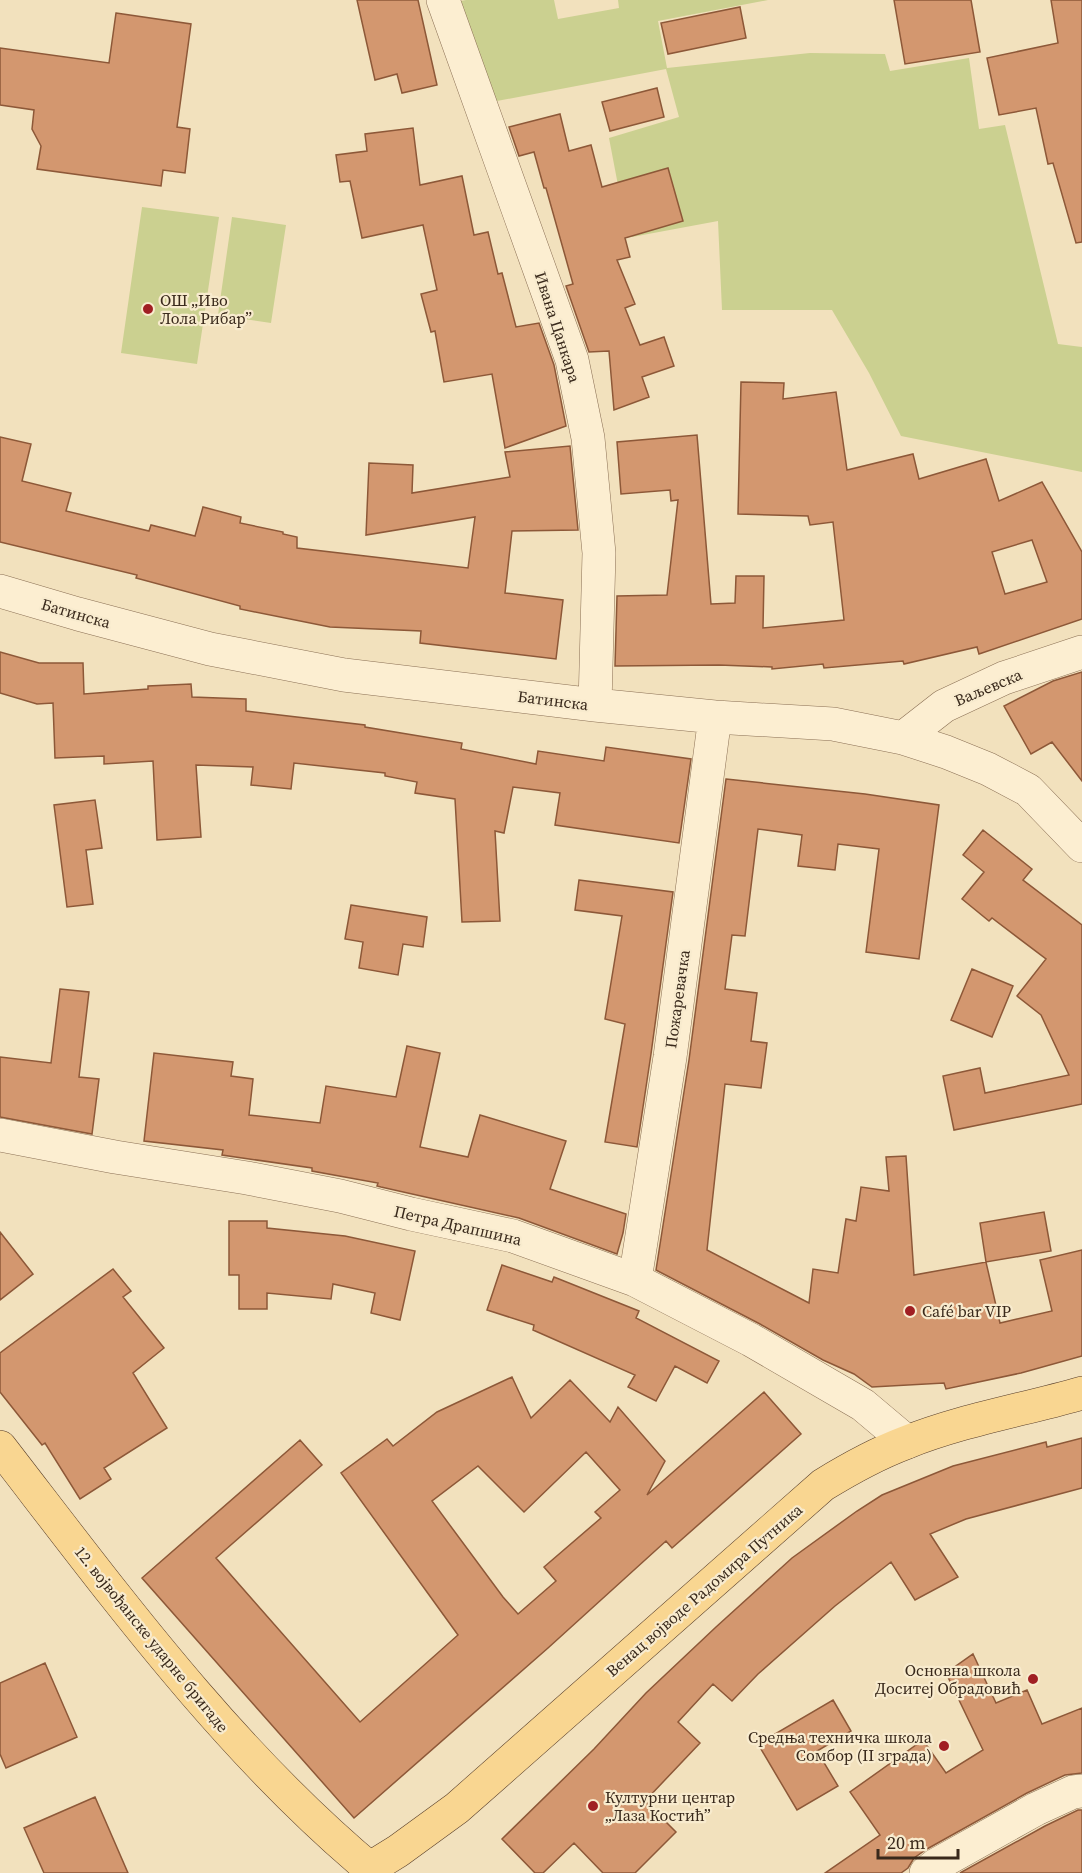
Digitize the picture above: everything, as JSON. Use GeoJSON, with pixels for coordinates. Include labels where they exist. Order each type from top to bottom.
{"type":"FeatureCollection","features":[{"type":"Feature","properties":{"kind":"main road","name":"Венац војводе Радомира Путника"},"geometry":{"type":"LineString","coordinates":[[367,1872],[457,1808],[823,1485],[852,1468],[907,1442],[941,1430],[1082,1393]]}},
{"type":"Feature","properties":{"kind":"main road","name":"12. војвођанске ударне бригаде"},"geometry":{"type":"LineString","coordinates":[[0,1447],[175,1672],[247,1753],[367,1872]]}},
{"type":"Feature","properties":{"kind":"street","name":"Ивана Цанкара"},"geometry":{"type":"LineString","coordinates":[[443,0],[572,360],[588,438],[599,553],[595,705]]}},
{"type":"Feature","properties":{"kind":"street","name":"Батинска"},"geometry":{"type":"LineString","coordinates":[[0,591],[210,649],[344,675],[595,705],[715,717],[833,724],[903,738],[988,769],[1028,790],[1082,846]]}},
{"type":"Feature","properties":{"kind":"street","name":"Ваљевска"},"geometry":{"type":"LineString","coordinates":[[903,738],[944,706],[1004,678],[1082,652]]}},
{"type":"Feature","properties":{"kind":"street","name":"Пожаревачка"},"geometry":{"type":"LineString","coordinates":[[635,1280],[670,1057],[715,717]]}},
{"type":"Feature","properties":{"kind":"street","name":"Петра Драпшина"},"geometry":{"type":"LineString","coordinates":[[0,1135],[340,1196],[513,1236],[635,1280],[751,1340],[863,1405],[907,1442]]}},
{"type":"Feature","properties":{"kind":"street"},"geometry":{"type":"LineString","coordinates":[[926,1873],[936,1865],[1036,1809],[1073,1792],[1082,1791]]}},
{"type":"Feature","properties":{"kind":"green space"},"geometry":{"type":"Polygon","coordinates":[[[554,0],[558,19],[619,8],[618,0],[768,0],[658,21],[667,68],[810,53],[885,54],[890,71],[969,58],[979,129],[1005,125],[1058,344],[1082,347],[1082,472],[901,436],[869,373],[832,310],[722,310],[718,221],[632,237],[617,180],[609,138],[679,117],[666,69],[476,105],[456,2],[554,0]]]}},
{"type":"Feature","properties":{"kind":"green space"},"geometry":{"type":"Polygon","coordinates":[[[142,207],[219,217],[197,364],[121,353],[142,207]]]}},
{"type":"Feature","properties":{"kind":"green space"},"geometry":{"type":"Polygon","coordinates":[[[232,217],[286,225],[271,323],[218,315],[232,217]]]}},
{"type":"Feature","properties":{"kind":"building"},"geometry":{"type":"Polygon","coordinates":[[[357,0],[418,0],[437,85],[402,93],[397,74],[375,80],[357,0]]]}},
{"type":"Feature","properties":{"kind":"building"},"geometry":{"type":"Polygon","coordinates":[[[894,0],[971,0],[980,52],[905,64],[894,0]]]}},
{"type":"Feature","properties":{"kind":"building"},"geometry":{"type":"Polygon","coordinates":[[[1051,0],[1082,0],[1082,242],[1076,243],[1053,163],[1048,164],[1036,108],[999,115],[987,58],[1058,43],[1051,0]]]}},
{"type":"Feature","properties":{"kind":"building"},"geometry":{"type":"Polygon","coordinates":[[[740,7],[746,38],[668,54],[661,23],[740,7]]]}},
{"type":"Feature","properties":{"kind":"building"},"geometry":{"type":"Polygon","coordinates":[[[116,13],[191,24],[177,127],[190,129],[185,173],[163,170],[161,186],[37,169],[41,146],[32,129],[34,110],[0,105],[0,48],[109,63],[116,13]]]}},
{"type":"Feature","properties":{"kind":"building"},"geometry":{"type":"Polygon","coordinates":[[[657,88],[664,117],[610,131],[602,102],[657,88]]]}},
{"type":"Feature","properties":{"kind":"building"},"geometry":{"type":"Polygon","coordinates":[[[560,114],[569,151],[591,145],[602,187],[668,168],[683,221],[625,238],[630,257],[617,260],[635,304],[625,308],[640,345],[664,337],[674,366],[642,377],[649,397],[614,410],[609,351],[589,352],[566,286],[573,284],[534,152],[519,156],[509,127],[560,114]]]}},
{"type":"Feature","properties":{"kind":"building"},"geometry":{"type":"Polygon","coordinates":[[[413,128],[420,185],[462,176],[474,235],[488,232],[498,274],[502,273],[516,327],[539,323],[554,365],[566,426],[505,448],[492,374],[444,382],[435,331],[431,332],[421,294],[437,290],[423,225],[362,238],[350,181],[340,182],[336,155],[367,151],[365,134],[413,128]]]}},
{"type":"Feature","properties":{"kind":"building"},"geometry":{"type":"Polygon","coordinates":[[[741,382],[784,383],[783,399],[836,392],[847,470],[913,454],[919,479],[986,459],[999,501],[1042,482],[1082,552],[1082,619],[979,654],[977,647],[904,664],[903,661],[824,668],[823,664],[772,669],[772,667],[719,665],[615,666],[617,596],[667,595],[678,500],[671,501],[670,490],[621,494],[617,442],[697,435],[711,604],[735,603],[736,576],[764,576],[763,628],[844,620],[833,522],[810,525],[808,516],[738,514],[741,382]],[[1032,540],[992,552],[1005,594],[1047,582],[1032,540]]]}},
{"type":"Feature","properties":{"kind":"building"},"geometry":{"type":"Polygon","coordinates":[[[0,437],[31,444],[22,481],[71,493],[66,511],[149,531],[151,525],[195,536],[203,507],[241,517],[240,523],[297,537],[297,548],[468,568],[475,517],[366,535],[369,463],[413,465],[412,493],[510,477],[505,452],[570,446],[578,530],[512,531],[505,593],[563,600],[556,659],[420,643],[421,631],[330,627],[240,609],[240,606],[136,578],[137,575],[0,542],[0,437]]]}},
{"type":"Feature","properties":{"kind":"building"},"geometry":{"type":"Polygon","coordinates":[[[0,652],[39,663],[83,663],[84,694],[148,689],[148,686],[191,684],[192,697],[246,699],[246,711],[365,725],[365,727],[462,743],[461,749],[536,764],[538,751],[604,761],[606,747],[691,759],[679,843],[555,825],[560,793],[513,787],[504,833],[495,831],[500,921],[462,922],[455,799],[415,793],[417,782],[385,776],[385,773],[294,763],[291,789],[251,785],[253,767],[196,765],[201,837],[157,840],[153,761],[104,764],[104,756],[55,758],[53,703],[37,704],[0,693],[0,652]]]}},
{"type":"Feature","properties":{"kind":"building"},"geometry":{"type":"Polygon","coordinates":[[[1082,672],[1082,781],[1052,742],[1031,754],[1004,706],[1053,681],[1082,672]]]}},
{"type":"Feature","properties":{"kind":"building"},"geometry":{"type":"Polygon","coordinates":[[[726,779],[865,794],[939,805],[919,959],[866,952],[879,849],[838,844],[835,870],[798,866],[802,835],[758,829],[745,936],[732,935],[725,989],[757,993],[751,1041],[767,1043],[761,1088],[725,1084],[707,1250],[809,1303],[813,1269],[838,1273],[846,1219],[856,1221],[861,1187],[889,1191],[886,1157],[906,1156],[914,1275],[986,1262],[1000,1323],[1052,1311],[1040,1260],[1082,1250],[1082,1356],[1021,1373],[946,1389],[944,1383],[872,1387],[854,1374],[823,1360],[760,1324],[656,1270],[689,1060],[726,779]]]}},
{"type":"Feature","properties":{"kind":"building"},"geometry":{"type":"Polygon","coordinates":[[[95,800],[102,848],[86,850],[93,904],[67,907],[54,805],[95,800]]]}},
{"type":"Feature","properties":{"kind":"building"},"geometry":{"type":"Polygon","coordinates":[[[983,830],[1032,869],[1023,880],[1082,925],[1082,1104],[954,1130],[943,1076],[980,1068],[985,1093],[1069,1075],[1041,1015],[1017,996],[1046,959],[992,918],[989,921],[962,899],[984,872],[963,855],[983,830]]]}},
{"type":"Feature","properties":{"kind":"building"},"geometry":{"type":"Polygon","coordinates":[[[579,880],[673,892],[637,1147],[605,1142],[625,1024],[605,1019],[622,916],[575,910],[579,880]]]}},
{"type":"Feature","properties":{"kind":"building"},"geometry":{"type":"Polygon","coordinates":[[[351,905],[427,917],[423,947],[403,944],[398,975],[359,968],[363,942],[345,939],[351,905]]]}},
{"type":"Feature","properties":{"kind":"building"},"geometry":{"type":"Polygon","coordinates":[[[972,969],[1013,986],[992,1037],[951,1020],[972,969]]]}},
{"type":"Feature","properties":{"kind":"building"},"geometry":{"type":"Polygon","coordinates":[[[60,989],[89,992],[79,1077],[99,1079],[92,1134],[0,1117],[0,1057],[51,1063],[60,989]]]}},
{"type":"Feature","properties":{"kind":"building"},"geometry":{"type":"Polygon","coordinates":[[[407,1046],[440,1053],[420,1147],[468,1157],[480,1115],[566,1141],[550,1189],[626,1214],[617,1254],[519,1218],[377,1186],[378,1183],[312,1171],[312,1168],[222,1155],[223,1150],[144,1141],[154,1053],[233,1062],[231,1076],[253,1079],[249,1115],[320,1123],[326,1086],[396,1097],[407,1046]]]}},
{"type":"Feature","properties":{"kind":"building"},"geometry":{"type":"Polygon","coordinates":[[[1044,1212],[1051,1251],[986,1262],[980,1223],[1044,1212]]]}},
{"type":"Feature","properties":{"kind":"building"},"geometry":{"type":"Polygon","coordinates":[[[229,1221],[267,1221],[267,1228],[345,1236],[415,1251],[400,1320],[371,1313],[375,1293],[333,1284],[331,1299],[267,1293],[267,1309],[239,1309],[239,1275],[229,1275],[229,1221]]]}},
{"type":"Feature","properties":{"kind":"building"},"geometry":{"type":"Polygon","coordinates":[[[0,1232],[33,1274],[0,1300],[0,1232]]]}},
{"type":"Feature","properties":{"kind":"building"},"geometry":{"type":"Polygon","coordinates":[[[502,1265],[552,1282],[554,1277],[639,1311],[636,1318],[719,1361],[707,1383],[675,1366],[656,1401],[628,1387],[635,1375],[533,1330],[534,1325],[487,1310],[502,1265]]]}},
{"type":"Feature","properties":{"kind":"building"},"geometry":{"type":"Polygon","coordinates":[[[113,1269],[131,1291],[123,1297],[164,1348],[133,1373],[167,1428],[104,1468],[111,1479],[80,1499],[45,1443],[42,1445],[0,1392],[0,1353],[113,1269]]]}},
{"type":"Feature","properties":{"kind":"building"},"geometry":{"type":"Polygon","coordinates":[[[512,1377],[531,1418],[570,1380],[610,1422],[618,1407],[665,1461],[647,1495],[764,1392],[801,1434],[672,1548],[666,1541],[354,1818],[142,1578],[300,1440],[322,1465],[216,1558],[360,1722],[458,1635],[341,1473],[387,1439],[393,1446],[437,1412],[512,1377]],[[586,1452],[524,1512],[478,1466],[432,1501],[518,1614],[556,1581],[544,1567],[601,1518],[595,1512],[620,1490],[586,1452]]]}},
{"type":"Feature","properties":{"kind":"building"},"geometry":{"type":"Polygon","coordinates":[[[1082,1438],[1082,1488],[966,1519],[930,1534],[958,1577],[915,1600],[891,1562],[835,1606],[758,1674],[732,1701],[713,1684],[678,1722],[700,1743],[645,1801],[676,1832],[635,1873],[603,1873],[574,1843],[543,1873],[535,1873],[502,1839],[594,1749],[646,1693],[716,1627],[792,1558],[857,1511],[882,1495],[953,1466],[1046,1442],[1047,1447],[1082,1438]]]}},
{"type":"Feature","properties":{"kind":"building"},"geometry":{"type":"Polygon","coordinates":[[[973,1654],[996,1703],[1027,1690],[1042,1724],[1082,1708],[1082,1773],[1065,1775],[1027,1793],[927,1849],[914,1858],[908,1868],[901,1873],[825,1873],[880,1835],[850,1792],[923,1740],[946,1773],[983,1750],[946,1673],[973,1654]]]}},
{"type":"Feature","properties":{"kind":"building"},"geometry":{"type":"Polygon","coordinates":[[[45,1663],[77,1737],[6,1768],[0,1754],[0,1683],[45,1663]]]}},
{"type":"Feature","properties":{"kind":"building"},"geometry":{"type":"Polygon","coordinates":[[[833,1700],[851,1731],[817,1751],[838,1786],[797,1810],[758,1744],[833,1700]]]}},
{"type":"Feature","properties":{"kind":"building"},"geometry":{"type":"Polygon","coordinates":[[[95,1797],[128,1873],[44,1873],[24,1828],[95,1797]]]}},
{"type":"Feature","properties":{"kind":"building"},"geometry":{"type":"Polygon","coordinates":[[[1082,1810],[1082,1873],[960,1873],[1045,1826],[1082,1810]]]}},
{"type":"Feature","properties":{"kind":"place","name":"ОШ „Иво Лола Рибар”"},"geometry":{"type":"Point","coordinates":[148,309]}},
{"type":"Feature","properties":{"kind":"place","name":"Café bar VIP"},"geometry":{"type":"Point","coordinates":[910,1311]}},
{"type":"Feature","properties":{"kind":"place","name":"Основна школа Доситеј Обрадовић"},"geometry":{"type":"Point","coordinates":[1033,1679]}},
{"type":"Feature","properties":{"kind":"place","name":"Средња техничка школа Сомбор (II зграда)"},"geometry":{"type":"Point","coordinates":[944,1746]}},
{"type":"Feature","properties":{"kind":"place","name":"Културни центар „Лаза Костић”"},"geometry":{"type":"Point","coordinates":[593,1806]}}]}
